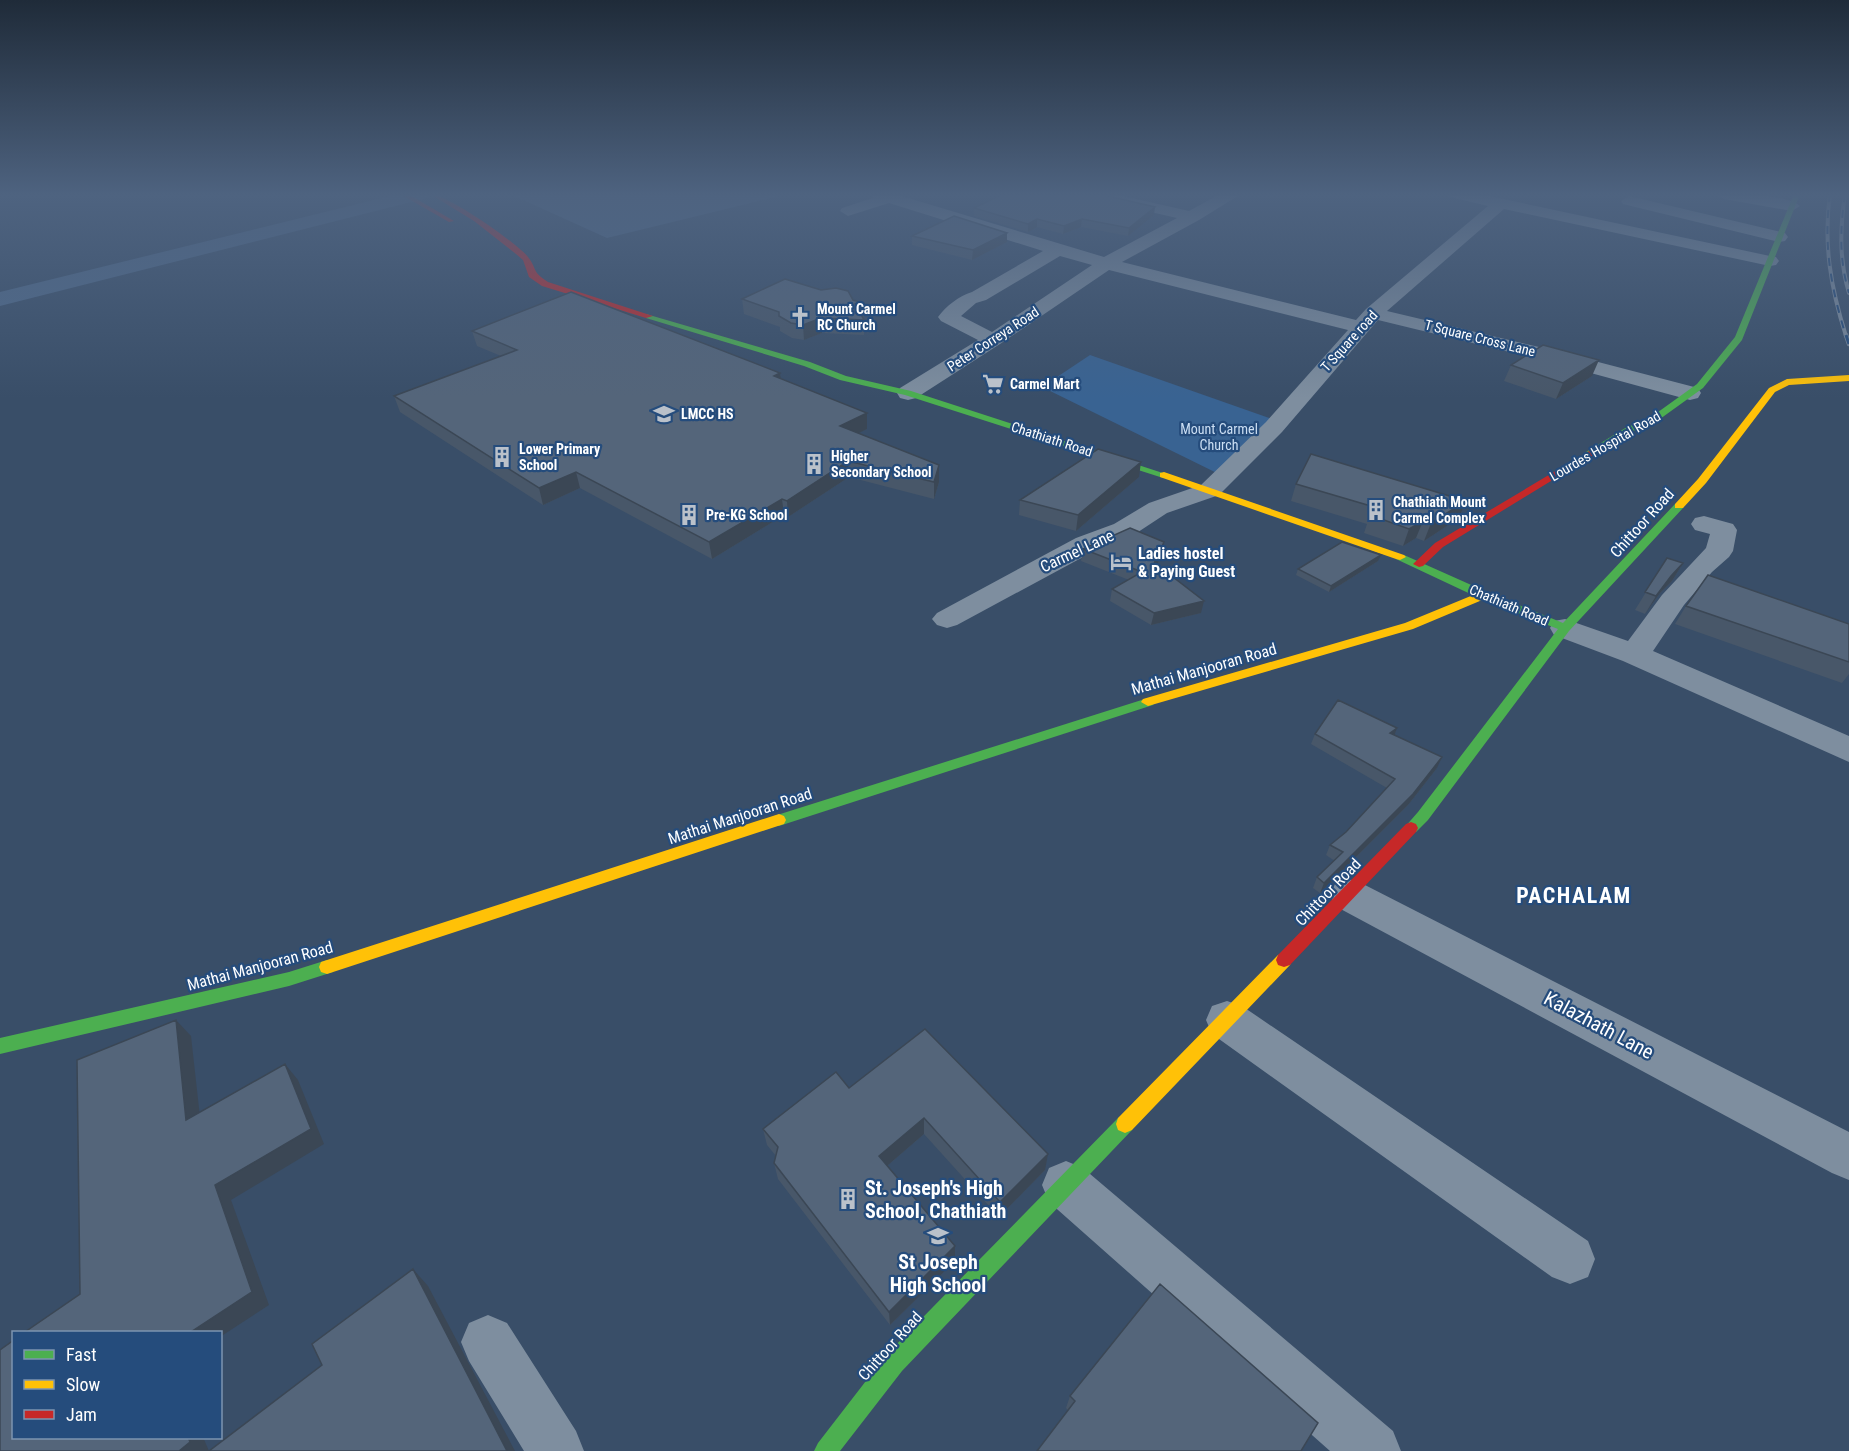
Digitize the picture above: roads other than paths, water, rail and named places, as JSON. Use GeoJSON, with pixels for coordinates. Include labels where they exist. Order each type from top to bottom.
{"type":"FeatureCollection","features":[{"type":"Feature","properties":{"kind":"main road","name":"Chathiath Road"},"geometry":{"type":"LineString","coordinates":[[528,262],[531,276],[545,284],[807,364],[843,378],[908,393],[1210,490],[1419,564],[1484,595],[1565,628]]}},
{"type":"Feature","properties":{"kind":"main road","name":"Lourdes Hospital Road"},"geometry":{"type":"LineString","coordinates":[[1419,564],[1439,545],[1630,429],[1650,422],[1700,386],[1739,338],[1770,262]]}},
{"type":"Feature","properties":{"kind":"main road","name":"Chittoor Road"},"geometry":{"type":"LineString","coordinates":[[826,1451],[894,1363],[1349,895],[1430,808],[1565,628],[1702,482],[1772,390],[1786,382],[1849,378]]}},
{"type":"Feature","properties":{"kind":"main road","name":"Mathai Manjooran Road"},"geometry":{"type":"LineString","coordinates":[[0,1046],[289,979],[1098,717],[1409,626],[1484,595]]}},
{"type":"Feature","properties":{"kind":"street"},"geometry":{"type":"LineString","coordinates":[[993,340],[948,316],[969,299],[979,296],[1038,262]]}},
{"type":"Feature","properties":{"kind":"street","name":"T Square Cross Lane"},"geometry":{"type":"LineString","coordinates":[[1102,262],[1183,284],[1549,355],[1690,393]]}},
{"type":"Feature","properties":{"kind":"street","name":"T Square road"},"geometry":{"type":"LineString","coordinates":[[1210,490],[1274,427],[1367,320],[1434,262]]}},
{"type":"Feature","properties":{"kind":"street","name":"Peter Correya Road"},"geometry":{"type":"LineString","coordinates":[[908,393],[993,340],[1107,263]]}},
{"type":"Feature","properties":{"kind":"street","name":"Carmel Lane"},"geometry":{"type":"LineString","coordinates":[[946,619],[1086,544],[1123,530],[1158,508],[1210,490]]}},
{"type":"Feature","properties":{"kind":"street"},"geometry":{"type":"LineString","coordinates":[[1634,654],[1703,583],[1723,541],[1724,530],[1704,524]]}},
{"type":"Feature","properties":{"kind":"street"},"geometry":{"type":"LineString","coordinates":[[1565,628],[1634,654],[1849,750]]}},
{"type":"Feature","properties":{"kind":"street","name":"Kalazhath Lane"},"geometry":{"type":"LineString","coordinates":[[1349,895],[1849,1157]]}},
{"type":"Feature","properties":{"kind":"street"},"geometry":{"type":"LineString","coordinates":[[1227,1020],[1570,1259]]}},
{"type":"Feature","properties":{"kind":"street"},"geometry":{"type":"LineString","coordinates":[[1066,1185],[1373,1451]]}},
{"type":"Feature","properties":{"kind":"street"},"geometry":{"type":"LineString","coordinates":[[488,1342],[556,1451]]}},
{"type":"Feature","properties":{"kind":"waterway"},"geometry":{"type":"LineString","coordinates":[[0,299],[150,262]]}},
{"type":"Feature","properties":{"kind":"railway"},"geometry":{"type":"LineString","coordinates":[[1829,262],[1832,284],[1846,336]]}},
{"type":"Feature","properties":{"kind":"railway"},"geometry":{"type":"LineString","coordinates":[[1842,262],[1849,293]]}},
{"type":"Feature","properties":{"kind":"railway"},"geometry":{"type":"LineString","coordinates":[[1846,335],[1849,344]]}},
{"type":"Feature","properties":{"kind":"place","name":"Mount Carmel RC Church"},"geometry":{"type":"Point","coordinates":[800,317]}},
{"type":"Feature","properties":{"kind":"place","name":"Carmel Mart"},"geometry":{"type":"Point","coordinates":[993,384]}},
{"type":"Feature","properties":{"kind":"place","name":"LMCC HS"},"geometry":{"type":"Point","coordinates":[664,414]}},
{"type":"Feature","properties":{"kind":"place","name":"Lower Primary School"},"geometry":{"type":"Point","coordinates":[502,457]}},
{"type":"Feature","properties":{"kind":"place","name":"Higher Secondary School"},"geometry":{"type":"Point","coordinates":[814,464]}},
{"type":"Feature","properties":{"kind":"place","name":"Chathiath Mount Carmel Complex"},"geometry":{"type":"Point","coordinates":[1376,510]}},
{"type":"Feature","properties":{"kind":"place","name":"Pre-KG School"},"geometry":{"type":"Point","coordinates":[689,515]}},
{"type":"Feature","properties":{"kind":"place","name":"Ladies hostel & Paying Guest"},"geometry":{"type":"Point","coordinates":[1121,562]}},
{"type":"Feature","properties":{"kind":"place","name":"St. Joseph's High School, Chathiath"},"geometry":{"type":"Point","coordinates":[848,1199]}},
{"type":"Feature","properties":{"kind":"place","name":"St Joseph High School"},"geometry":{"type":"Point","coordinates":[938,1236]}},
{"type":"Feature","properties":{"kind":"district","name":"PACHALAM"},"geometry":{"type":"Point","coordinates":[1574,895]}},
{"type":"Feature","properties":{"kind":"park label","name":"Mount Carmel Church"},"geometry":{"type":"Point","coordinates":[1219,438]}}]}
